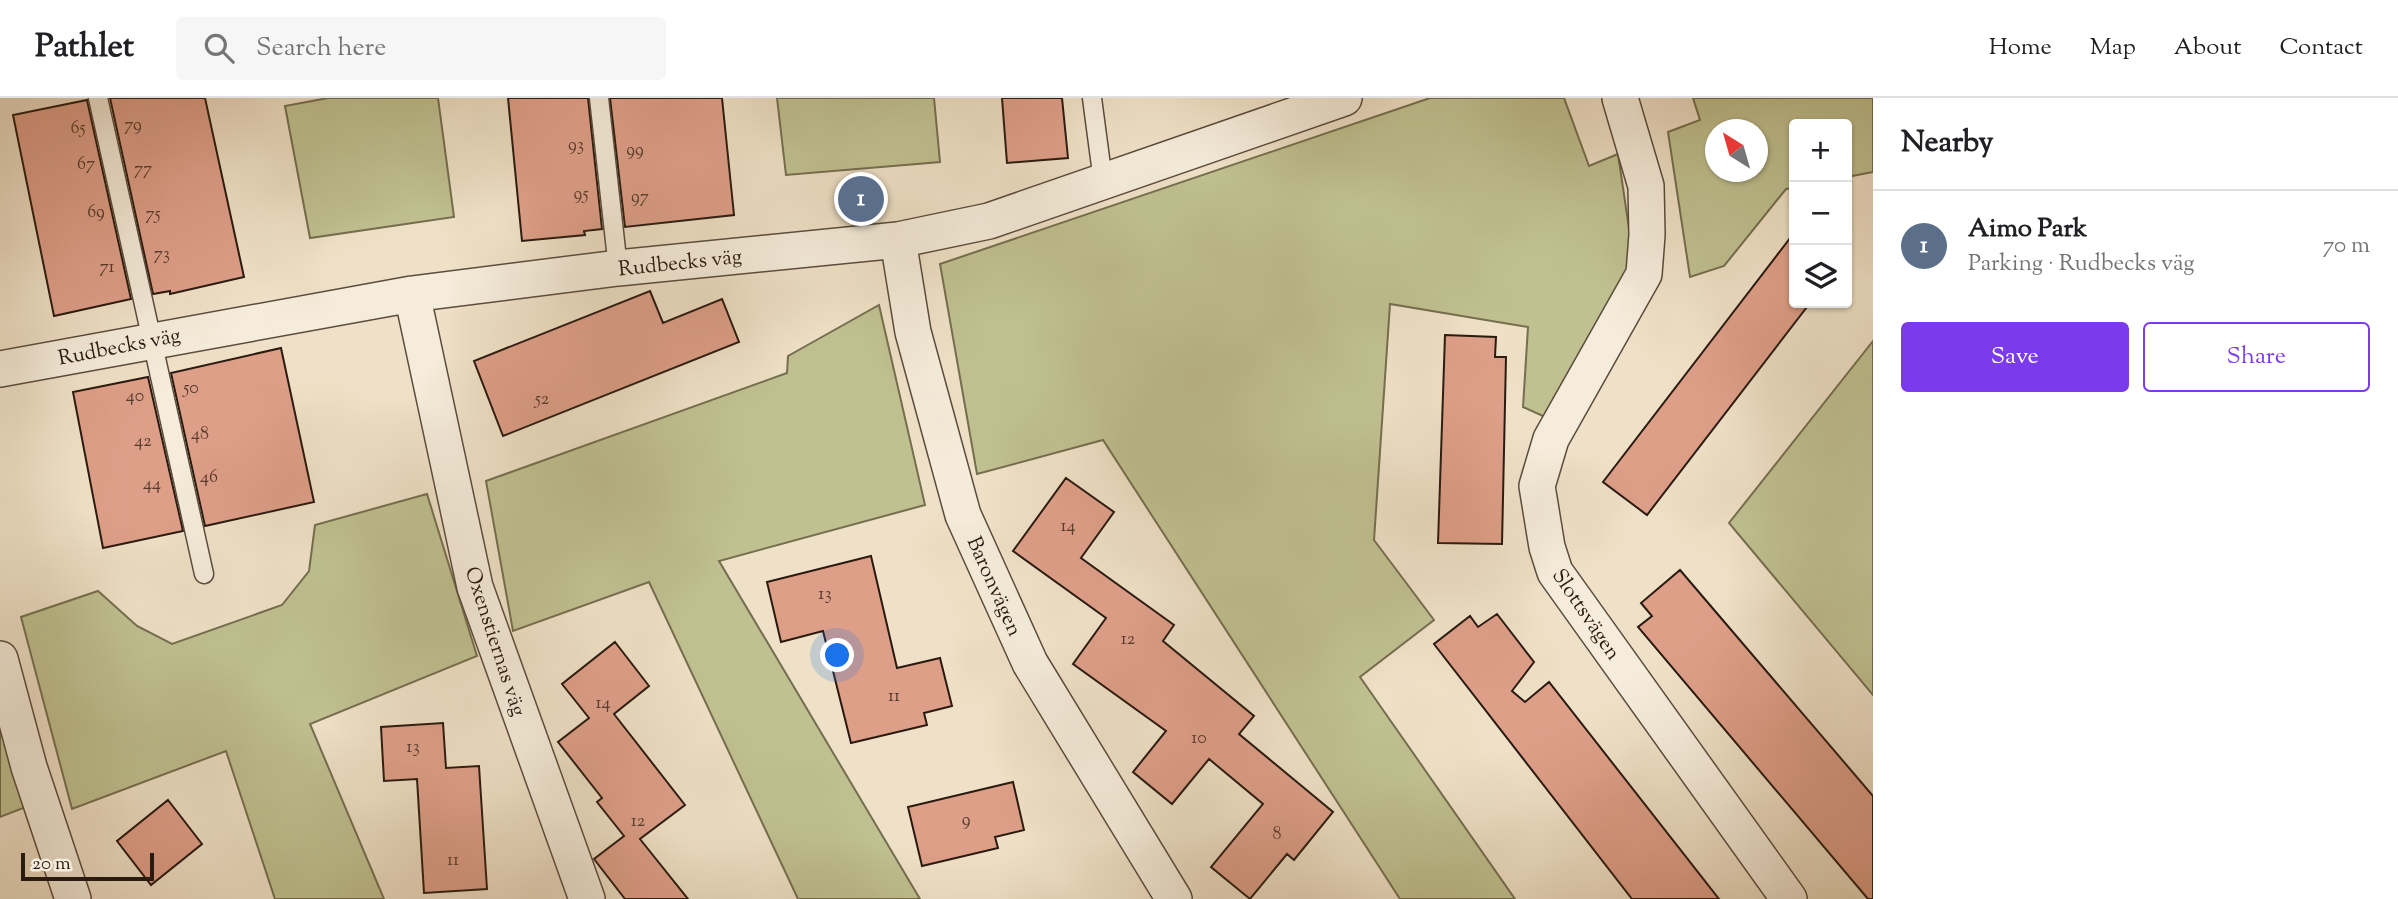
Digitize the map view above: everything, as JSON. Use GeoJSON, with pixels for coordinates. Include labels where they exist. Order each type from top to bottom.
{"type":"FeatureCollection","features":[{"type":"Feature","properties":{"kind":"street","name":"Rudbecks väg"},"geometry":{"type":"LineString","coordinates":[[0,369],[412,294],[618,268],[898,240],[989,221],[1344,98]]}},
{"type":"Feature","properties":{"kind":"street","name":"Slottsvägen"},"geometry":{"type":"LineString","coordinates":[[1620,98],[1646,186],[1647,235],[1644,274],[1551,439],[1537,486],[1547,547],[1555,572],[1789,899]]}},
{"type":"Feature","properties":{"kind":"street","name":"Baronvägen"},"geometry":{"type":"LineString","coordinates":[[898,240],[913,332],[963,516],[1030,663],[1174,899]]}},
{"type":"Feature","properties":{"kind":"street","name":"Oxenstiernas väg"},"geometry":{"type":"LineString","coordinates":[[412,294],[475,587],[587,899]]}},
{"type":"Feature","properties":{"kind":"street"},"geometry":{"type":"LineString","coordinates":[[0,659],[29,767],[73,899]]}},
{"type":"Feature","properties":{"kind":"lane"},"geometry":{"type":"LineString","coordinates":[[98,98],[204,574]]}},
{"type":"Feature","properties":{"kind":"lane"},"geometry":{"type":"LineString","coordinates":[[599,98],[618,268]]}},
{"type":"Feature","properties":{"kind":"lane"},"geometry":{"type":"LineString","coordinates":[[1092,98],[1104,181]]}},
{"type":"Feature","properties":{"kind":"green space"},"geometry":{"type":"Polygon","coordinates":[[[328,98],[438,98],[454,217],[310,238],[285,106],[328,98]]]}},
{"type":"Feature","properties":{"kind":"green space"},"geometry":{"type":"Polygon","coordinates":[[[777,98],[934,98],[940,162],[786,175],[777,98]]]}},
{"type":"Feature","properties":{"kind":"green space"},"geometry":{"type":"Polygon","coordinates":[[[1430,98],[1564,98],[1589,166],[1618,154],[1635,269],[1545,417],[1523,407],[1528,327],[1390,304],[1374,540],[1434,620],[1360,677],[1515,899],[1400,899],[1103,440],[977,474],[940,264],[1430,98]]]}},
{"type":"Feature","properties":{"kind":"green space"},"geometry":{"type":"Polygon","coordinates":[[[1693,98],[1873,98],[1873,172],[1852,176],[1852,119],[1789,119],[1789,189],[1724,266],[1690,277],[1668,132],[1700,120],[1693,98]]]}},
{"type":"Feature","properties":{"kind":"green space"},"geometry":{"type":"Polygon","coordinates":[[[879,305],[925,505],[719,561],[920,899],[798,899],[649,582],[513,631],[486,481],[787,373],[788,356],[879,305]]]}},
{"type":"Feature","properties":{"kind":"green space"},"geometry":{"type":"Polygon","coordinates":[[[1873,341],[1873,695],[1729,523],[1873,341]]]}},
{"type":"Feature","properties":{"kind":"green space"},"geometry":{"type":"Polygon","coordinates":[[[427,494],[477,656],[310,724],[384,899],[275,899],[226,751],[72,809],[21,617],[98,591],[137,626],[172,644],[282,605],[309,571],[315,525],[427,494]]]}},
{"type":"Feature","properties":{"kind":"green space"},"geometry":{"type":"Polygon","coordinates":[[[0,719],[26,807],[0,817],[0,719]]]}},
{"type":"Feature","properties":{"kind":"building"},"geometry":{"type":"Polygon","coordinates":[[[110,98],[205,98],[244,277],[170,294],[170,291],[153,294],[110,98]]]}},
{"type":"Feature","properties":{"kind":"building"},"geometry":{"type":"Polygon","coordinates":[[[508,98],[588,98],[602,229],[584,231],[585,235],[522,241],[508,98]]]}},
{"type":"Feature","properties":{"kind":"building"},"geometry":{"type":"Polygon","coordinates":[[[610,98],[722,98],[734,215],[625,227],[610,98]]]}},
{"type":"Feature","properties":{"kind":"building"},"geometry":{"type":"Polygon","coordinates":[[[1002,98],[1062,98],[1068,158],[1007,163],[1002,98]]]}},
{"type":"Feature","properties":{"kind":"building"},"geometry":{"type":"Polygon","coordinates":[[[87,100],[131,299],[54,316],[13,115],[87,100]]]}},
{"type":"Feature","properties":{"kind":"building"},"geometry":{"type":"Polygon","coordinates":[[[1789,240],[1789,308],[1806,308],[1647,515],[1603,482],[1789,240]]]}},
{"type":"Feature","properties":{"kind":"building"},"geometry":{"type":"Polygon","coordinates":[[[650,291],[663,323],[722,299],[739,342],[503,436],[474,361],[650,291]]]}},
{"type":"Feature","properties":{"kind":"building"},"geometry":{"type":"Polygon","coordinates":[[[1445,335],[1496,337],[1495,357],[1506,357],[1502,544],[1438,543],[1445,335]]]}},
{"type":"Feature","properties":{"kind":"building"},"geometry":{"type":"Polygon","coordinates":[[[281,348],[314,502],[205,526],[171,373],[281,348]]]}},
{"type":"Feature","properties":{"kind":"building"},"geometry":{"type":"Polygon","coordinates":[[[148,377],[183,531],[103,548],[73,392],[148,377]]]}},
{"type":"Feature","properties":{"kind":"building"},"geometry":{"type":"Polygon","coordinates":[[[1066,478],[1114,512],[1081,558],[1174,625],[1163,641],[1254,716],[1239,734],[1333,812],[1294,860],[1287,854],[1250,899],[1211,867],[1263,804],[1209,759],[1172,804],[1133,772],[1166,731],[1073,664],[1106,618],[1013,551],[1066,478]]]}},
{"type":"Feature","properties":{"kind":"building"},"geometry":{"type":"Polygon","coordinates":[[[871,556],[897,668],[940,658],[952,706],[924,713],[927,725],[851,743],[823,631],[781,642],[767,582],[871,556]]]}},
{"type":"Feature","properties":{"kind":"building"},"geometry":{"type":"Polygon","coordinates":[[[1680,570],[1873,796],[1873,899],[1868,899],[1638,627],[1652,616],[1641,603],[1680,570]]]}},
{"type":"Feature","properties":{"kind":"building"},"geometry":{"type":"Polygon","coordinates":[[[1497,614],[1534,662],[1512,691],[1525,702],[1549,682],[1719,899],[1632,899],[1434,644],[1470,616],[1478,627],[1497,614]]]}},
{"type":"Feature","properties":{"kind":"building"},"geometry":{"type":"Polygon","coordinates":[[[615,642],[649,686],[614,714],[685,805],[640,839],[688,899],[625,899],[594,859],[624,836],[597,802],[602,798],[558,742],[589,718],[562,684],[615,642]]]}},
{"type":"Feature","properties":{"kind":"building"},"geometry":{"type":"Polygon","coordinates":[[[443,723],[446,768],[479,766],[487,889],[424,893],[417,779],[384,781],[381,727],[443,723]]]}},
{"type":"Feature","properties":{"kind":"building"},"geometry":{"type":"Polygon","coordinates":[[[1013,782],[1024,830],[995,837],[998,848],[922,866],[908,807],[1013,782]]]}},
{"type":"Feature","properties":{"kind":"building"},"geometry":{"type":"Polygon","coordinates":[[[168,800],[202,844],[151,885],[117,841],[168,800]]]}},
{"type":"Feature","properties":{"kind":"place","name":"Aimo Park"},"geometry":{"type":"Point","coordinates":[861,199]}}]}
